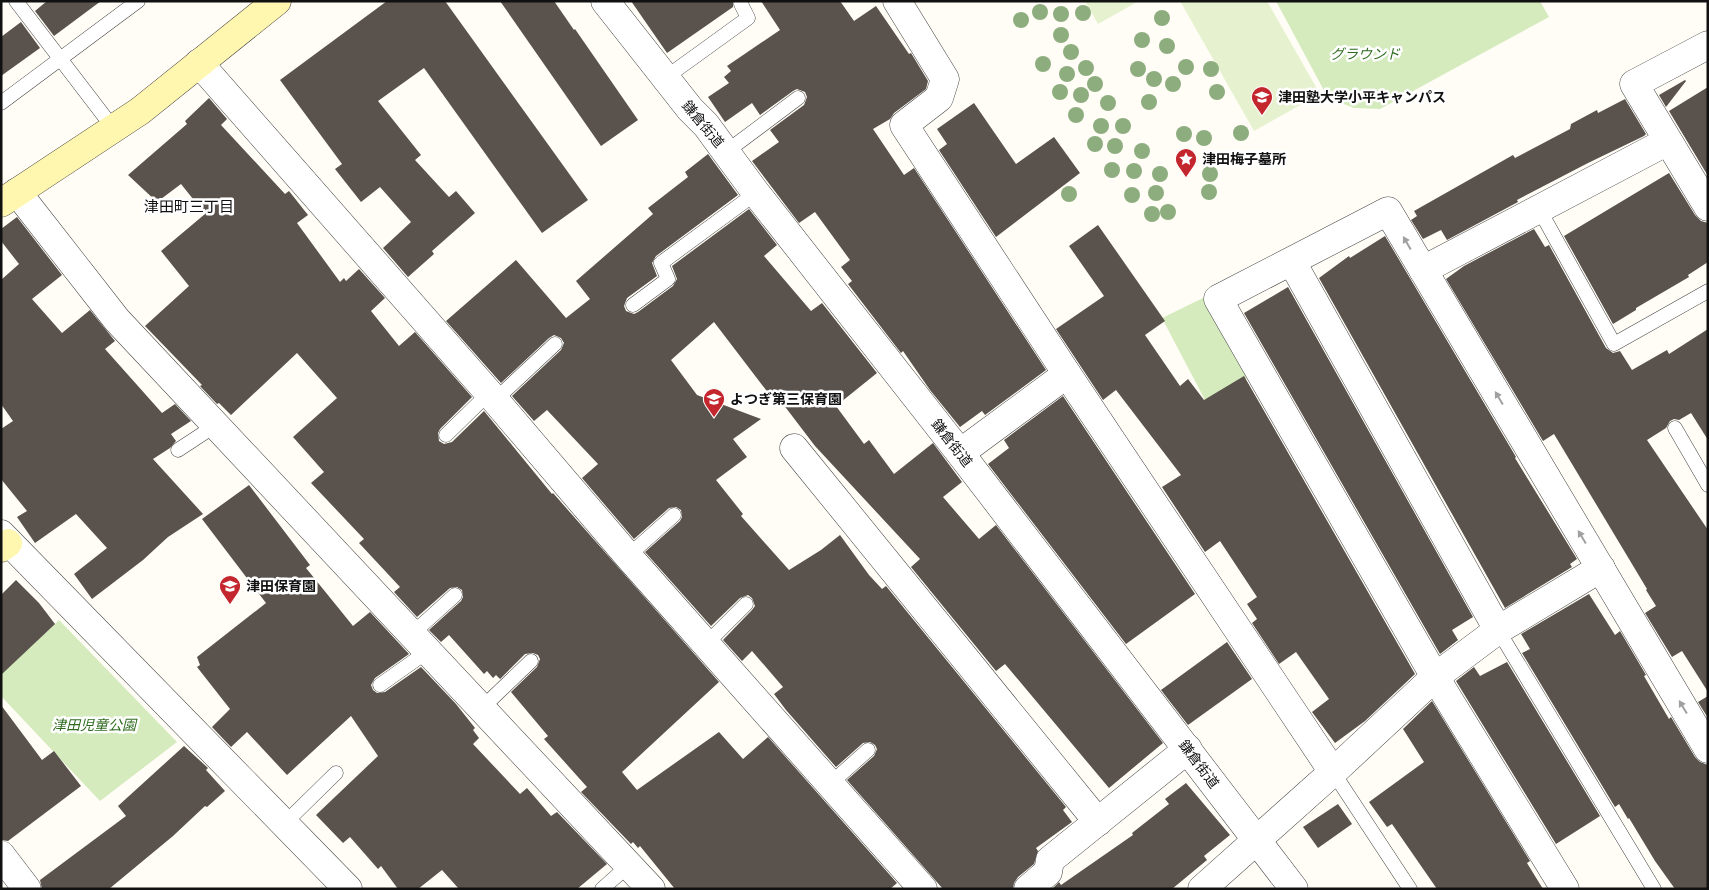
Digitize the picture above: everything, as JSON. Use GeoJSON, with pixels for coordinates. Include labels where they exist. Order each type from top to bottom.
{"type":"FeatureCollection","features":[{"type":"Feature","properties":{"kind":"street"},"geometry":{"type":"LineString","coordinates":[[277,1],[140,111],[9,198],[117,320],[652,889]]}},
{"type":"Feature","properties":{"kind":"street","name":"鎌倉街道"},"geometry":{"type":"LineString","coordinates":[[605,1],[690,109],[706,125],[1294,889]]}},
{"type":"Feature","properties":{"kind":"street"},"geometry":{"type":"LineString","coordinates":[[897,1],[945,79],[939,98],[904,125],[1066,374],[1333,772]]}},
{"type":"Feature","properties":{"kind":"street"},"geometry":{"type":"LineString","coordinates":[[1708,45],[1634,84],[1708,207]]}},
{"type":"Feature","properties":{"kind":"street"},"geometry":{"type":"LineString","coordinates":[[200,63],[492,397],[628,556],[923,889]]}},
{"type":"Feature","properties":{"kind":"street"},"geometry":{"type":"LineString","coordinates":[[1423,270],[1668,141]]}},
{"type":"Feature","properties":{"kind":"street"},"geometry":{"type":"LineString","coordinates":[[1565,889],[1435,677],[1218,300],[1388,211],[1708,749]]}},
{"type":"Feature","properties":{"kind":"street"},"geometry":{"type":"LineString","coordinates":[[1292,262],[1498,630]]}},
{"type":"Feature","properties":{"kind":"street"},"geometry":{"type":"LineString","coordinates":[[960,453],[1066,374]]}},
{"type":"Feature","properties":{"kind":"street"},"geometry":{"type":"LineString","coordinates":[[794,448],[1098,822]]}},
{"type":"Feature","properties":{"kind":"street"},"geometry":{"type":"LineString","coordinates":[[4,542],[348,889]]}},
{"type":"Feature","properties":{"kind":"street"},"geometry":{"type":"LineString","coordinates":[[1202,889],[1333,772],[1435,677],[1498,630],[1601,568]]}},
{"type":"Feature","properties":{"kind":"street"},"geometry":{"type":"LineString","coordinates":[[1028,889],[1048,872],[1050,860],[1188,749]]}},
{"type":"Feature","properties":{"kind":"street"},"geometry":{"type":"LineString","coordinates":[[1,855],[27,889]]}},
{"type":"Feature","properties":{"kind":"lane"},"geometry":{"type":"LineString","coordinates":[[16,1],[114,129]]}},
{"type":"Feature","properties":{"kind":"lane"},"geometry":{"type":"LineString","coordinates":[[1,102],[61,60],[138,1]]}},
{"type":"Feature","properties":{"kind":"lane"},"geometry":{"type":"LineString","coordinates":[[665,78],[748,18],[741,4]]}},
{"type":"Feature","properties":{"kind":"lane"},"geometry":{"type":"LineString","coordinates":[[726,152],[798,98]]}},
{"type":"Feature","properties":{"kind":"lane"},"geometry":{"type":"LineString","coordinates":[[633,305],[668,279],[661,264],[756,192]]}},
{"type":"Feature","properties":{"kind":"lane"},"geometry":{"type":"LineString","coordinates":[[1539,209],[1614,344],[1708,291]]}},
{"type":"Feature","properties":{"kind":"lane"},"geometry":{"type":"LineString","coordinates":[[446,435],[555,344]]}},
{"type":"Feature","properties":{"kind":"lane"},"geometry":{"type":"LineString","coordinates":[[178,450],[216,425]]}},
{"type":"Feature","properties":{"kind":"lane"},"geometry":{"type":"LineString","coordinates":[[1675,428],[1708,485]]}},
{"type":"Feature","properties":{"kind":"lane"},"geometry":{"type":"LineString","coordinates":[[628,556],[674,515]]}},
{"type":"Feature","properties":{"kind":"lane"},"geometry":{"type":"LineString","coordinates":[[380,685],[420,643],[454,595]]}},
{"type":"Feature","properties":{"kind":"lane"},"geometry":{"type":"LineString","coordinates":[[706,644],[746,604]]}},
{"type":"Feature","properties":{"kind":"lane"},"geometry":{"type":"LineString","coordinates":[[1498,630],[1654,889]]}},
{"type":"Feature","properties":{"kind":"lane"},"geometry":{"type":"LineString","coordinates":[[482,708],[531,661]]}},
{"type":"Feature","properties":{"kind":"lane"},"geometry":{"type":"LineString","coordinates":[[830,784],[868,750]]}},
{"type":"Feature","properties":{"kind":"lane"},"geometry":{"type":"LineString","coordinates":[[1333,772],[1410,889]]}},
{"type":"Feature","properties":{"kind":"lane"},"geometry":{"type":"LineString","coordinates":[[284,824],[336,773]]}},
{"type":"Feature","properties":{"kind":"lane"},"geometry":{"type":"LineString","coordinates":[[602,889],[629,865]]}},
{"type":"Feature","properties":{"kind":"green space"},"geometry":{"type":"Polygon","coordinates":[[[1085,1],[1139,1],[1098,24],[1085,1]]]}},
{"type":"Feature","properties":{"kind":"green space"},"geometry":{"type":"Polygon","coordinates":[[[1180,1],[1267,1],[1320,94],[1254,131],[1180,1]]]}},
{"type":"Feature","properties":{"kind":"green space","name":"グラウンド"},"geometry":{"type":"Polygon","coordinates":[[[1276,1],[1540,1],[1549,17],[1380,109],[1354,108],[1328,98],[1276,1]]]}},
{"type":"Feature","properties":{"kind":"green space"},"geometry":{"type":"Polygon","coordinates":[[[1203,298],[1247,378],[1206,402],[1162,318],[1203,298]]]}},
{"type":"Feature","properties":{"kind":"green space","name":"津田児童公園"},"geometry":{"type":"Polygon","coordinates":[[[59,620],[177,742],[100,801],[1,696],[1,674],[59,620]]]}},
{"type":"Feature","properties":{"kind":"building"},"geometry":{"type":"Polygon","coordinates":[[[47,1],[101,1],[54,36],[35,11],[47,1]]]}},
{"type":"Feature","properties":{"kind":"building"},"geometry":{"type":"Polygon","coordinates":[[[387,1],[445,1],[588,200],[542,233],[424,68],[378,101],[421,155],[415,160],[449,197],[456,191],[475,213],[432,251],[434,254],[408,277],[383,248],[411,222],[380,187],[361,202],[335,169],[342,164],[280,80],[387,1]]]}},
{"type":"Feature","properties":{"kind":"building"},"geometry":{"type":"Polygon","coordinates":[[[500,1],[554,1],[638,120],[601,146],[500,1]]]}},
{"type":"Feature","properties":{"kind":"building"},"geometry":{"type":"Polygon","coordinates":[[[631,1],[733,1],[733,7],[667,53],[631,1]]]}},
{"type":"Feature","properties":{"kind":"building"},"geometry":{"type":"Polygon","coordinates":[[[761,1],[840,1],[854,21],[876,6],[909,54],[911,53],[928,81],[926,89],[894,113],[890,119],[873,129],[904,175],[914,168],[1046,370],[985,415],[982,411],[960,427],[930,390],[903,351],[901,353],[848,284],[852,281],[841,267],[850,260],[815,212],[799,223],[752,161],[779,142],[770,130],[804,105],[807,97],[805,92],[797,89],[793,91],[760,115],[752,103],[725,122],[708,97],[729,83],[724,77],[731,71],[727,66],[780,30],[761,1]]]}},
{"type":"Feature","properties":{"kind":"building"},"geometry":{"type":"Polygon","coordinates":[[[21,22],[40,48],[1,76],[1,37],[21,22]]]}},
{"type":"Feature","properties":{"kind":"building"},"geometry":{"type":"Polygon","coordinates":[[[1686,81],[1666,107],[1659,95],[1686,81]]]}},
{"type":"Feature","properties":{"kind":"building"},"geometry":{"type":"Polygon","coordinates":[[[1708,87],[1708,176],[1669,111],[1708,87]]]}},
{"type":"Feature","properties":{"kind":"building"},"geometry":{"type":"Polygon","coordinates":[[[209,98],[227,119],[221,125],[285,194],[289,191],[308,215],[297,223],[340,282],[344,278],[346,281],[359,269],[385,298],[371,311],[399,346],[415,332],[472,397],[440,429],[438,433],[439,441],[444,444],[452,442],[484,411],[552,494],[719,682],[622,772],[637,790],[719,732],[743,759],[768,737],[897,883],[890,889],[675,889],[640,846],[638,848],[633,842],[631,844],[581,792],[587,787],[544,739],[548,736],[511,692],[537,667],[540,659],[538,655],[533,653],[525,654],[500,679],[496,675],[493,678],[487,671],[484,674],[449,635],[441,642],[429,630],[461,601],[463,597],[462,590],[457,587],[450,588],[417,617],[394,592],[400,587],[359,543],[364,539],[311,483],[324,472],[293,437],[337,398],[297,353],[231,415],[219,403],[217,404],[200,386],[202,385],[145,326],[189,286],[161,251],[205,214],[181,184],[157,202],[128,175],[187,124],[185,121],[209,98]]]}},
{"type":"Feature","properties":{"kind":"building"},"geometry":{"type":"Polygon","coordinates":[[[1625,99],[1646,134],[1644,136],[1517,200],[1518,202],[1447,240],[1441,230],[1423,239],[1411,220],[1417,216],[1414,211],[1513,155],[1515,158],[1570,129],[1571,124],[1597,110],[1598,113],[1625,99]]]}},
{"type":"Feature","properties":{"kind":"building"},"geometry":{"type":"Polygon","coordinates":[[[974,103],[1016,164],[1054,137],[1080,173],[996,237],[939,150],[947,144],[937,129],[974,103]]]}},
{"type":"Feature","properties":{"kind":"building"},"geometry":{"type":"Polygon","coordinates":[[[708,154],[738,195],[656,256],[652,263],[657,276],[627,298],[624,306],[626,311],[634,314],[638,312],[673,286],[677,279],[672,266],[749,209],[777,245],[764,256],[811,311],[822,303],[877,373],[836,406],[864,444],[869,440],[894,474],[933,443],[962,482],[943,497],[979,539],[996,525],[1163,743],[1109,788],[1005,664],[996,671],[911,567],[920,559],[815,446],[783,404],[779,407],[714,322],[671,360],[697,395],[761,419],[733,439],[747,457],[716,480],[743,514],[741,516],[789,570],[821,550],[840,535],[869,575],[882,589],[886,586],[1066,807],[1063,810],[1072,822],[1036,848],[1038,851],[1034,864],[1018,877],[1013,889],[943,889],[847,780],[874,756],[877,749],[875,745],[870,742],[863,743],[836,767],[774,694],[783,687],[752,651],[742,661],[723,640],[755,606],[752,598],[748,595],[740,598],[711,626],[645,552],[680,521],[682,517],[681,510],[676,507],[669,508],[634,539],[582,478],[598,464],[547,410],[534,421],[512,396],[561,350],[564,343],[561,338],[554,335],[549,338],[501,383],[446,321],[516,260],[566,318],[590,299],[576,281],[653,214],[648,208],[688,177],[685,172],[708,154]]]}},
{"type":"Feature","properties":{"kind":"building"},"geometry":{"type":"Polygon","coordinates":[[[1669,173],[1695,215],[1701,221],[1708,223],[1708,262],[1688,275],[1689,277],[1636,308],[1636,310],[1613,324],[1564,236],[1669,173]]]}},
{"type":"Feature","properties":{"kind":"building"},"geometry":{"type":"Polygon","coordinates":[[[17,217],[62,275],[32,299],[62,333],[90,310],[115,341],[105,349],[162,413],[175,404],[191,421],[171,434],[176,441],[170,448],[153,459],[203,514],[168,537],[143,560],[92,599],[74,574],[107,548],[76,514],[35,543],[17,517],[27,511],[1,479],[1,429],[13,421],[1,404],[1,280],[19,264],[1,241],[1,229],[17,217]]]}},
{"type":"Feature","properties":{"kind":"building"},"geometry":{"type":"Polygon","coordinates":[[[1098,225],[1165,321],[1145,335],[1180,386],[1188,379],[1204,400],[1244,376],[1415,674],[1365,721],[1335,743],[1312,712],[1329,699],[1296,652],[1279,664],[1252,623],[1257,619],[1247,604],[1257,597],[1220,541],[1205,552],[1162,487],[1181,475],[1116,390],[1103,400],[1056,329],[1104,296],[1069,246],[1098,225]]]}},
{"type":"Feature","properties":{"kind":"building"},"geometry":{"type":"Polygon","coordinates":[[[1534,229],[1545,247],[1549,245],[1606,348],[1613,353],[1620,351],[1632,370],[1667,350],[1669,354],[1708,329],[1708,440],[1691,413],[1679,420],[1674,419],[1670,421],[1666,428],[1647,440],[1708,530],[1708,692],[1682,651],[1672,657],[1645,613],[1656,606],[1647,589],[1554,434],[1543,441],[1446,279],[1464,266],[1534,229]]]}},
{"type":"Feature","properties":{"kind":"building"},"geometry":{"type":"Polygon","coordinates":[[[1385,236],[1515,458],[1577,559],[1570,564],[1572,567],[1505,608],[1319,278],[1349,256],[1350,258],[1385,236]]]}},
{"type":"Feature","properties":{"kind":"building"},"geometry":{"type":"Polygon","coordinates":[[[1288,287],[1473,617],[1452,630],[1458,640],[1440,654],[1244,313],[1288,287]]]}},
{"type":"Feature","properties":{"kind":"building"},"geometry":{"type":"Polygon","coordinates":[[[1063,396],[1195,594],[1126,644],[988,464],[1009,448],[1004,440],[1063,396]]]}},
{"type":"Feature","properties":{"kind":"building"},"geometry":{"type":"Polygon","coordinates":[[[249,485],[310,565],[306,568],[353,626],[370,612],[409,654],[375,678],[371,685],[373,690],[377,693],[385,692],[421,667],[456,704],[475,728],[473,730],[479,738],[473,744],[520,794],[527,788],[551,816],[557,812],[607,864],[577,889],[459,889],[442,870],[418,889],[398,889],[381,866],[378,869],[350,837],[343,843],[316,815],[378,756],[351,716],[287,775],[247,732],[231,747],[212,727],[230,709],[197,667],[200,665],[197,657],[266,603],[202,519],[249,485]]]}},
{"type":"Feature","properties":{"kind":"building"},"geometry":{"type":"Polygon","coordinates":[[[16,580],[39,603],[55,624],[1,675],[1,595],[16,580]]]}},
{"type":"Feature","properties":{"kind":"building"},"geometry":{"type":"Polygon","coordinates":[[[1589,594],[1615,635],[1620,631],[1669,719],[1671,717],[1695,757],[1700,762],[1708,765],[1708,889],[1675,889],[1619,804],[1615,807],[1522,653],[1530,649],[1521,634],[1589,594]]]}},
{"type":"Feature","properties":{"kind":"building"},"geometry":{"type":"Polygon","coordinates":[[[1227,642],[1252,679],[1188,725],[1161,690],[1227,642]]]}},
{"type":"Feature","properties":{"kind":"building"},"geometry":{"type":"Polygon","coordinates":[[[1507,662],[1600,816],[1556,844],[1456,681],[1474,667],[1480,676],[1507,662]]]}},
{"type":"Feature","properties":{"kind":"building"},"geometry":{"type":"Polygon","coordinates":[[[1708,696],[1708,718],[1698,702],[1708,696]]]}},
{"type":"Feature","properties":{"kind":"building"},"geometry":{"type":"Polygon","coordinates":[[[1432,701],[1530,861],[1527,863],[1543,889],[1437,889],[1392,824],[1387,827],[1369,802],[1424,762],[1403,729],[1432,701]]]}},
{"type":"Feature","properties":{"kind":"building"},"geometry":{"type":"Polygon","coordinates":[[[1,705],[42,760],[54,751],[81,786],[8,841],[1,840],[1,705]]]}},
{"type":"Feature","properties":{"kind":"building"},"geometry":{"type":"Polygon","coordinates":[[[184,746],[208,768],[206,770],[225,791],[109,889],[42,889],[40,880],[126,816],[118,806],[184,746]]]}},
{"type":"Feature","properties":{"kind":"building"},"geometry":{"type":"Polygon","coordinates":[[[1186,783],[1230,835],[1204,856],[1207,860],[1172,889],[1052,889],[1059,882],[1061,885],[1133,835],[1132,833],[1169,804],[1165,799],[1186,783]]]}},
{"type":"Feature","properties":{"kind":"building"},"geometry":{"type":"Polygon","coordinates":[[[1338,804],[1352,824],[1318,848],[1303,827],[1338,804]]]}},
{"type":"Feature","properties":{"kind":"place","name":"津田塾大学小平キャンパス"},"geometry":{"type":"Point","coordinates":[1262,116]}},
{"type":"Feature","properties":{"kind":"place","name":"津田梅子墓所"},"geometry":{"type":"Point","coordinates":[1186,178]}},
{"type":"Feature","properties":{"kind":"place","name":"よつぎ第三保育園"},"geometry":{"type":"Point","coordinates":[714,418]}},
{"type":"Feature","properties":{"kind":"place","name":"津田保育園"},"geometry":{"type":"Point","coordinates":[230,605]}},
{"type":"Feature","properties":{"kind":"district","name":"津田町三丁目"},"geometry":{"type":"Point","coordinates":[189,207]}}]}
